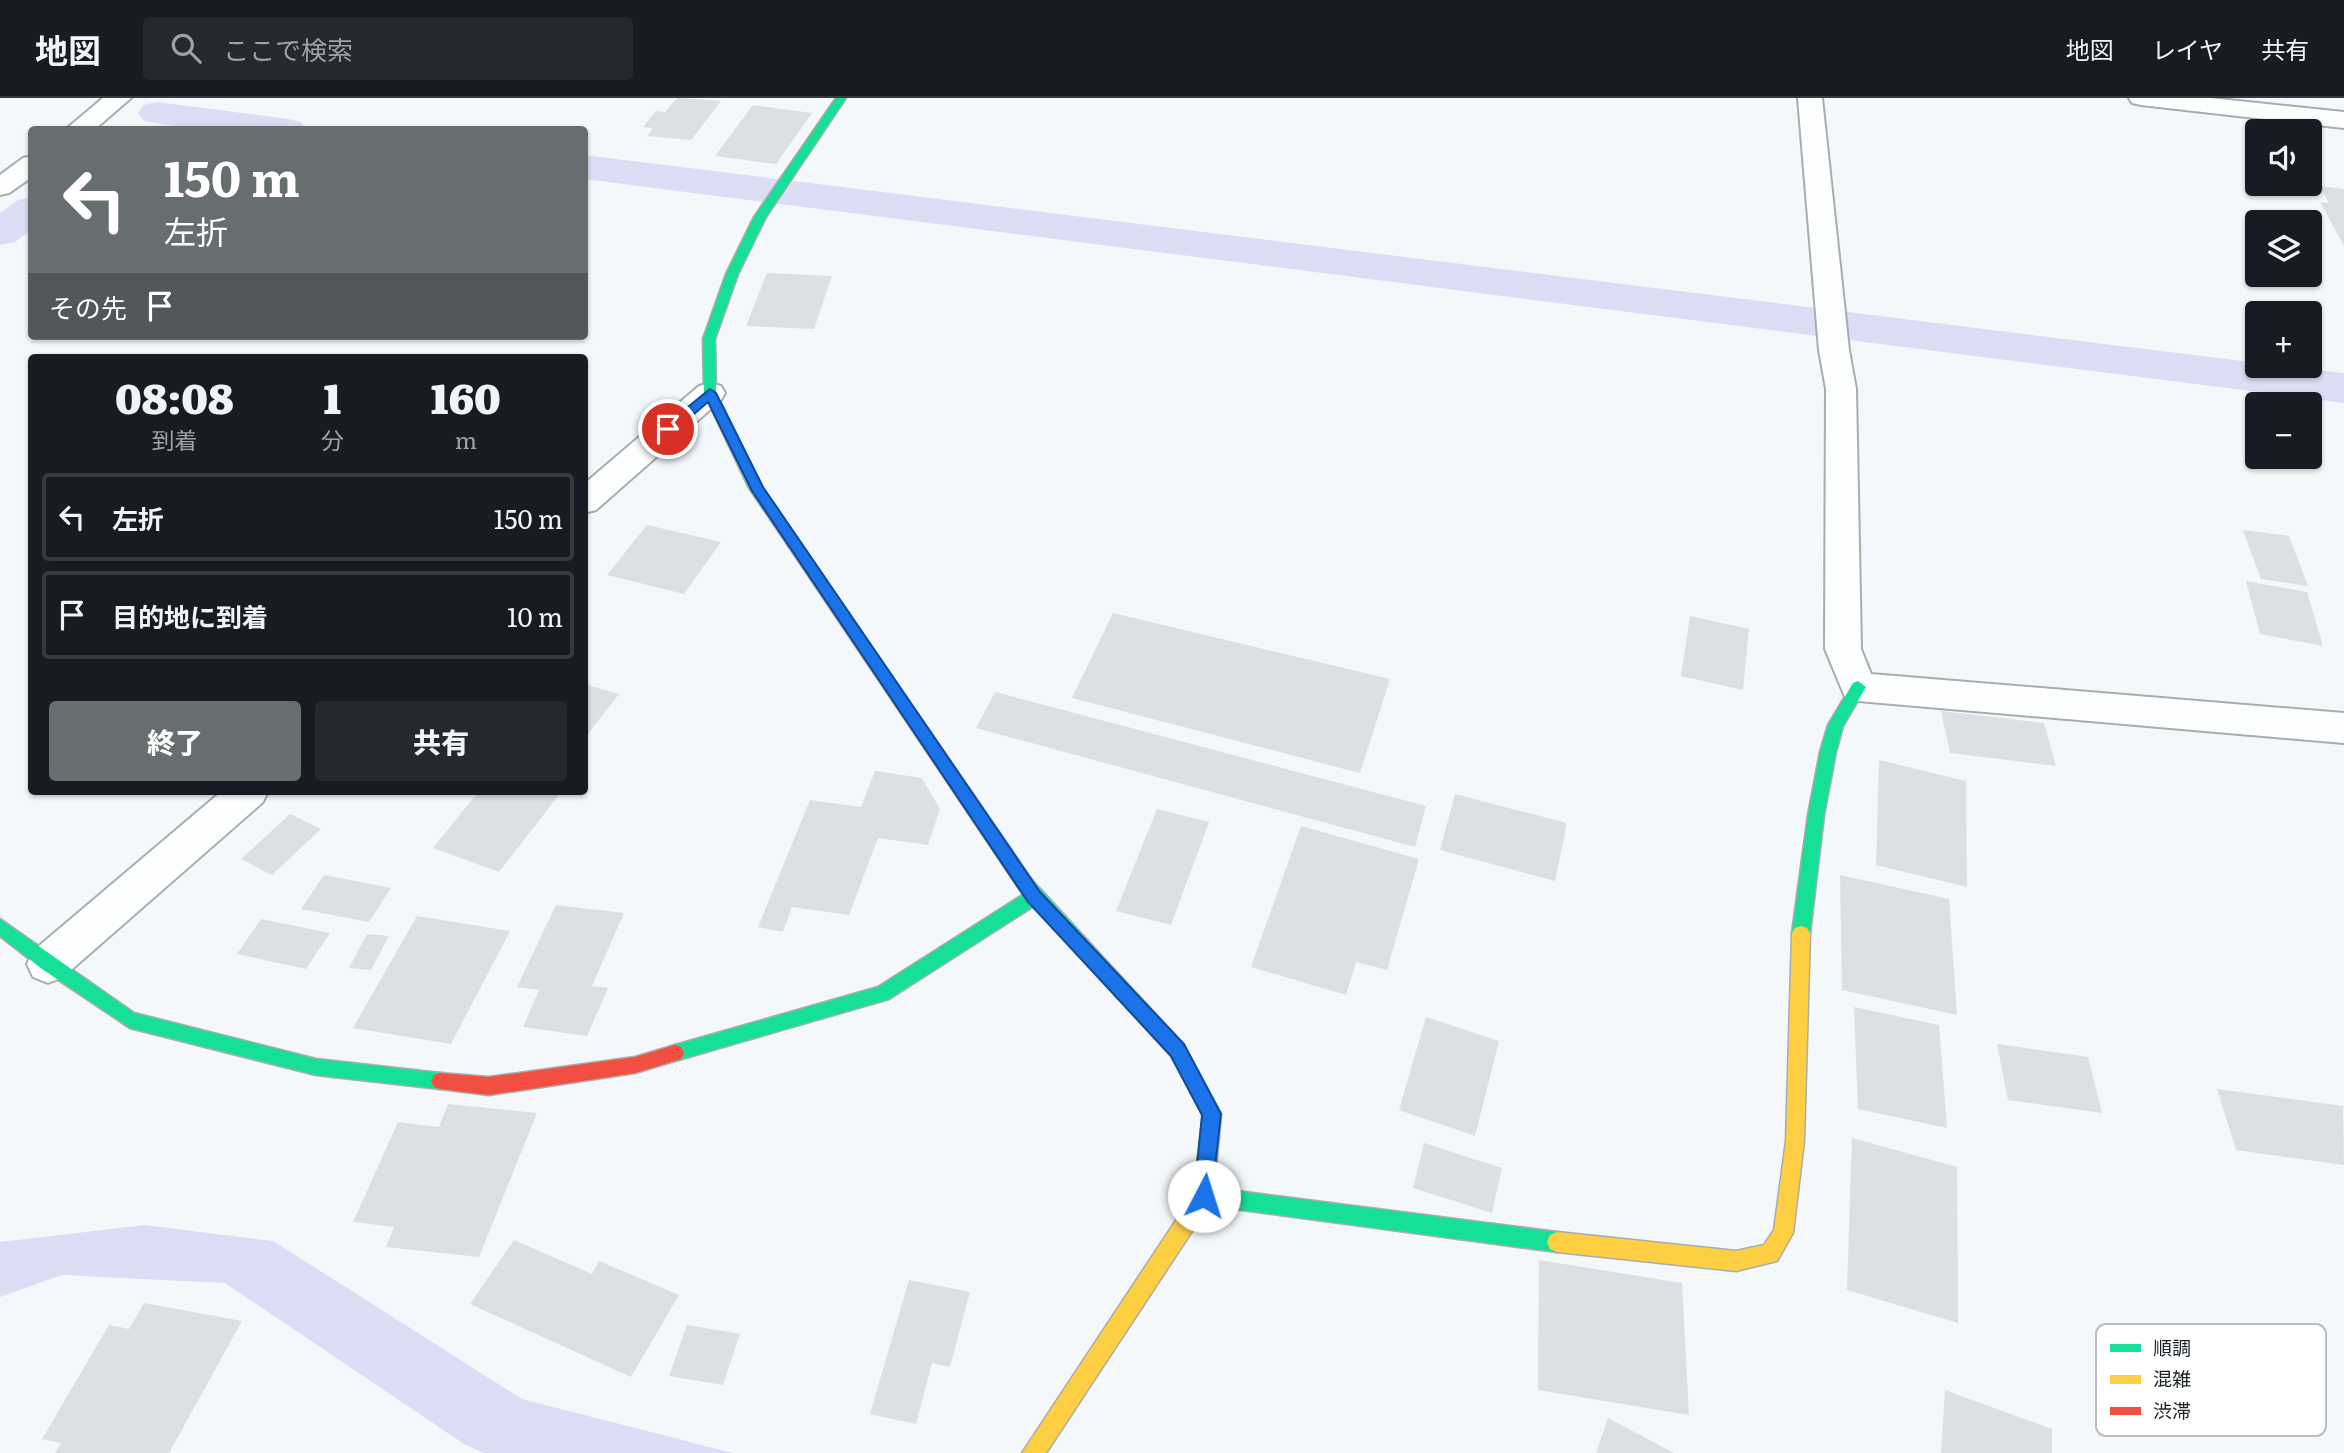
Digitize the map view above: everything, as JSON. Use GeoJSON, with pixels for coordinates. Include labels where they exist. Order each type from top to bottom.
{"type":"FeatureCollection","features":[{"type":"Feature","properties":{"kind":"street"},"geometry":{"type":"LineString","coordinates":[[82,126],[119,98]]}},
{"type":"Feature","properties":{"kind":"street"},"geometry":{"type":"LineString","coordinates":[[841,98],[760,217],[732,274],[709,339],[710,393],[757,488],[1034,897],[1177,1050],[1212,1114],[1204,1196],[1042,1450]]}},
{"type":"Feature","properties":{"kind":"street"},"geometry":{"type":"LineString","coordinates":[[1810,98],[1834,350],[1841,389],[1843,649],[1858,687]]}},
{"type":"Feature","properties":{"kind":"street"},"geometry":{"type":"LineString","coordinates":[[2141,98],[2344,120]]}},
{"type":"Feature","properties":{"kind":"street"},"geometry":{"type":"LineString","coordinates":[[0,187],[28,167]]}},
{"type":"Feature","properties":{"kind":"street"},"geometry":{"type":"LineString","coordinates":[[588,499],[710,393]]}},
{"type":"Feature","properties":{"kind":"street"},"geometry":{"type":"LineString","coordinates":[[1858,687],[2344,728]]}},
{"type":"Feature","properties":{"kind":"street"},"geometry":{"type":"LineString","coordinates":[[1204,1196],[1486,1234],[1736,1261],[1770,1254],[1783,1233],[1795,1141],[1801,921],[1816,815],[1836,725],[1858,687]]}},
{"type":"Feature","properties":{"kind":"street"},"geometry":{"type":"LineString","coordinates":[[48,964],[244,795]]}},
{"type":"Feature","properties":{"kind":"street"},"geometry":{"type":"LineString","coordinates":[[0,926],[48,964],[130,1020],[316,1067],[489,1086],[635,1065],[883,993],[1034,897]]}},
{"type":"Feature","properties":{"kind":"water"},"geometry":{"type":"Polygon","coordinates":[[[145,1225],[273,1241],[522,1399],[733,1453],[483,1453],[464,1444],[225,1283],[62,1275],[0,1297],[0,1242],[145,1225]]]}},
{"type":"Feature","properties":{"kind":"building"},"geometry":{"type":"Polygon","coordinates":[[[677,98],[721,101],[691,140],[647,136],[653,128],[643,127],[656,111],[665,112],[677,98]]]}},
{"type":"Feature","properties":{"kind":"building"},"geometry":{"type":"Polygon","coordinates":[[[753,105],[812,113],[776,164],[715,156],[753,105]]]}},
{"type":"Feature","properties":{"kind":"building"},"geometry":{"type":"Polygon","coordinates":[[[2322,186],[2344,189],[2344,246],[2320,202],[2329,203],[2322,186]]]}},
{"type":"Feature","properties":{"kind":"building"},"geometry":{"type":"Polygon","coordinates":[[[767,273],[832,276],[814,329],[746,326],[767,273]]]}},
{"type":"Feature","properties":{"kind":"building"},"geometry":{"type":"Polygon","coordinates":[[[647,525],[721,542],[684,594],[607,575],[647,525]]]}},
{"type":"Feature","properties":{"kind":"building"},"geometry":{"type":"Polygon","coordinates":[[[2243,530],[2289,536],[2308,586],[2261,579],[2243,530]]]}},
{"type":"Feature","properties":{"kind":"building"},"geometry":{"type":"Polygon","coordinates":[[[2246,581],[2307,592],[2323,646],[2260,634],[2246,581]]]}},
{"type":"Feature","properties":{"kind":"building"},"geometry":{"type":"Polygon","coordinates":[[[1113,613],[1390,679],[1360,773],[1072,698],[1113,613]]]}},
{"type":"Feature","properties":{"kind":"building"},"geometry":{"type":"Polygon","coordinates":[[[1690,616],[1749,629],[1743,690],[1681,676],[1690,616]]]}},
{"type":"Feature","properties":{"kind":"building"},"geometry":{"type":"Polygon","coordinates":[[[588,685],[619,694],[588,734],[588,685]]]}},
{"type":"Feature","properties":{"kind":"building"},"geometry":{"type":"Polygon","coordinates":[[[995,692],[1426,806],[1415,847],[976,728],[995,692]]]}},
{"type":"Feature","properties":{"kind":"building"},"geometry":{"type":"Polygon","coordinates":[[[1941,711],[2044,723],[2056,766],[1950,753],[1941,711]]]}},
{"type":"Feature","properties":{"kind":"building"},"geometry":{"type":"Polygon","coordinates":[[[1879,760],[1966,781],[1967,887],[1876,865],[1879,760]]]}},
{"type":"Feature","properties":{"kind":"building"},"geometry":{"type":"Polygon","coordinates":[[[875,771],[922,778],[940,809],[928,845],[878,838],[849,915],[792,907],[783,932],[758,927],[810,800],[861,807],[875,771]]]}},
{"type":"Feature","properties":{"kind":"building"},"geometry":{"type":"Polygon","coordinates":[[[1455,794],[1567,823],[1555,881],[1440,850],[1455,794]]]}},
{"type":"Feature","properties":{"kind":"building"},"geometry":{"type":"Polygon","coordinates":[[[476,795],[559,795],[499,872],[433,848],[476,795]]]}},
{"type":"Feature","properties":{"kind":"building"},"geometry":{"type":"Polygon","coordinates":[[[1157,809],[1209,822],[1171,925],[1116,911],[1157,809]]]}},
{"type":"Feature","properties":{"kind":"building"},"geometry":{"type":"Polygon","coordinates":[[[290,814],[321,829],[272,875],[241,859],[290,814]]]}},
{"type":"Feature","properties":{"kind":"building"},"geometry":{"type":"Polygon","coordinates":[[[1301,826],[1419,859],[1387,970],[1356,962],[1346,995],[1251,967],[1301,826]]]}},
{"type":"Feature","properties":{"kind":"building"},"geometry":{"type":"Polygon","coordinates":[[[324,875],[391,888],[369,922],[301,909],[324,875]]]}},
{"type":"Feature","properties":{"kind":"building"},"geometry":{"type":"Polygon","coordinates":[[[1840,875],[1949,899],[1957,1015],[1842,990],[1840,875]]]}},
{"type":"Feature","properties":{"kind":"building"},"geometry":{"type":"Polygon","coordinates":[[[556,905],[624,913],[592,986],[608,988],[587,1036],[523,1027],[539,990],[517,987],[556,905]]]}},
{"type":"Feature","properties":{"kind":"building"},"geometry":{"type":"Polygon","coordinates":[[[417,916],[510,931],[451,1044],[353,1028],[417,916]]]}},
{"type":"Feature","properties":{"kind":"building"},"geometry":{"type":"Polygon","coordinates":[[[261,919],[330,933],[306,969],[237,954],[261,919]]]}},
{"type":"Feature","properties":{"kind":"building"},"geometry":{"type":"Polygon","coordinates":[[[367,934],[389,936],[371,970],[349,968],[367,934]]]}},
{"type":"Feature","properties":{"kind":"building"},"geometry":{"type":"Polygon","coordinates":[[[1854,1007],[1939,1025],[1947,1128],[1858,1109],[1854,1007]]]}},
{"type":"Feature","properties":{"kind":"building"},"geometry":{"type":"Polygon","coordinates":[[[1426,1017],[1499,1041],[1475,1136],[1399,1110],[1426,1017]]]}},
{"type":"Feature","properties":{"kind":"building"},"geometry":{"type":"Polygon","coordinates":[[[1997,1044],[2088,1057],[2102,1113],[2008,1100],[1997,1044]]]}},
{"type":"Feature","properties":{"kind":"building"},"geometry":{"type":"Polygon","coordinates":[[[2217,1089],[2343,1106],[2344,1165],[2236,1150],[2217,1089]]]}},
{"type":"Feature","properties":{"kind":"building"},"geometry":{"type":"Polygon","coordinates":[[[448,1104],[537,1113],[479,1257],[386,1247],[394,1227],[353,1222],[398,1122],[439,1127],[448,1104]]]}},
{"type":"Feature","properties":{"kind":"building"},"geometry":{"type":"Polygon","coordinates":[[[1852,1138],[1957,1167],[1958,1323],[1847,1290],[1852,1138]]]}},
{"type":"Feature","properties":{"kind":"building"},"geometry":{"type":"Polygon","coordinates":[[[1424,1143],[1502,1168],[1492,1213],[1413,1188],[1424,1143]]]}},
{"type":"Feature","properties":{"kind":"building"},"geometry":{"type":"Polygon","coordinates":[[[514,1240],[592,1274],[599,1261],[679,1295],[631,1377],[470,1304],[514,1240]]]}},
{"type":"Feature","properties":{"kind":"building"},"geometry":{"type":"Polygon","coordinates":[[[1539,1260],[1682,1283],[1689,1415],[1538,1390],[1539,1260]]]}},
{"type":"Feature","properties":{"kind":"building"},"geometry":{"type":"Polygon","coordinates":[[[909,1280],[970,1292],[950,1367],[932,1363],[916,1424],[870,1414],[909,1280]]]}},
{"type":"Feature","properties":{"kind":"building"},"geometry":{"type":"Polygon","coordinates":[[[144,1303],[242,1321],[169,1453],[55,1453],[61,1443],[42,1439],[109,1325],[129,1329],[144,1303]]]}},
{"type":"Feature","properties":{"kind":"building"},"geometry":{"type":"Polygon","coordinates":[[[687,1325],[740,1334],[723,1385],[669,1376],[687,1325]]]}},
{"type":"Feature","properties":{"kind":"building"},"geometry":{"type":"Polygon","coordinates":[[[1945,1390],[2052,1429],[2052,1453],[1941,1453],[1945,1390]]]}},
{"type":"Feature","properties":{"kind":"building"},"geometry":{"type":"Polygon","coordinates":[[[1608,1418],[1674,1453],[1596,1453],[1608,1418]]]}},
{"type":"Feature","properties":{"kind":"waterway"},"geometry":{"type":"LineString","coordinates":[[157,113],[257,126]]}},
{"type":"Feature","properties":{"kind":"waterway"},"geometry":{"type":"LineString","coordinates":[[588,168],[2344,388]]}},
{"type":"Feature","properties":{"kind":"waterway"},"geometry":{"type":"LineString","coordinates":[[0,233],[28,212]]}},
{"type":"Feature","properties":{"kind":"traffic: fast"},"geometry":{"type":"LineString","coordinates":[[794,544],[756,488],[710,393],[709,339],[732,274],[760,217],[841,98]]}},
{"type":"Feature","properties":{"kind":"traffic: fast"},"geometry":{"type":"LineString","coordinates":[[1801,933],[1816,815],[1828,752],[1836,725],[1858,687]]}},
{"type":"Feature","properties":{"kind":"traffic: fast"},"geometry":{"type":"LineString","coordinates":[[1026,885],[1177,1050],[1212,1114],[1203,1197]]}},
{"type":"Feature","properties":{"kind":"traffic: fast"},"geometry":{"type":"LineString","coordinates":[[675,1053],[883,993],[1034,897]]}},
{"type":"Feature","properties":{"kind":"traffic: fast"},"geometry":{"type":"LineString","coordinates":[[0,926],[48,964],[130,1020],[316,1067],[440,1081]]}},
{"type":"Feature","properties":{"kind":"traffic: fast"},"geometry":{"type":"LineString","coordinates":[[1204,1196],[1557,1242]]}},
{"type":"Feature","properties":{"kind":"traffic: slow"},"geometry":{"type":"LineString","coordinates":[[794,544],[1026,885]]}},
{"type":"Feature","properties":{"kind":"traffic: slow"},"geometry":{"type":"LineString","coordinates":[[1557,1242],[1736,1261],[1770,1254],[1783,1233],[1795,1141],[1801,933]]}},
{"type":"Feature","properties":{"kind":"traffic: slow"},"geometry":{"type":"LineString","coordinates":[[1033,1453],[1203,1197]]}},
{"type":"Feature","properties":{"kind":"traffic: jam"},"geometry":{"type":"LineString","coordinates":[[440,1081],[489,1086],[635,1065],[675,1053]]}},
{"type":"Feature","properties":{"kind":"route"},"geometry":{"type":"LineString","coordinates":[[668,429],[710,393],[757,488],[1034,897],[1177,1050],[1212,1114],[1204,1196]]}}]}
